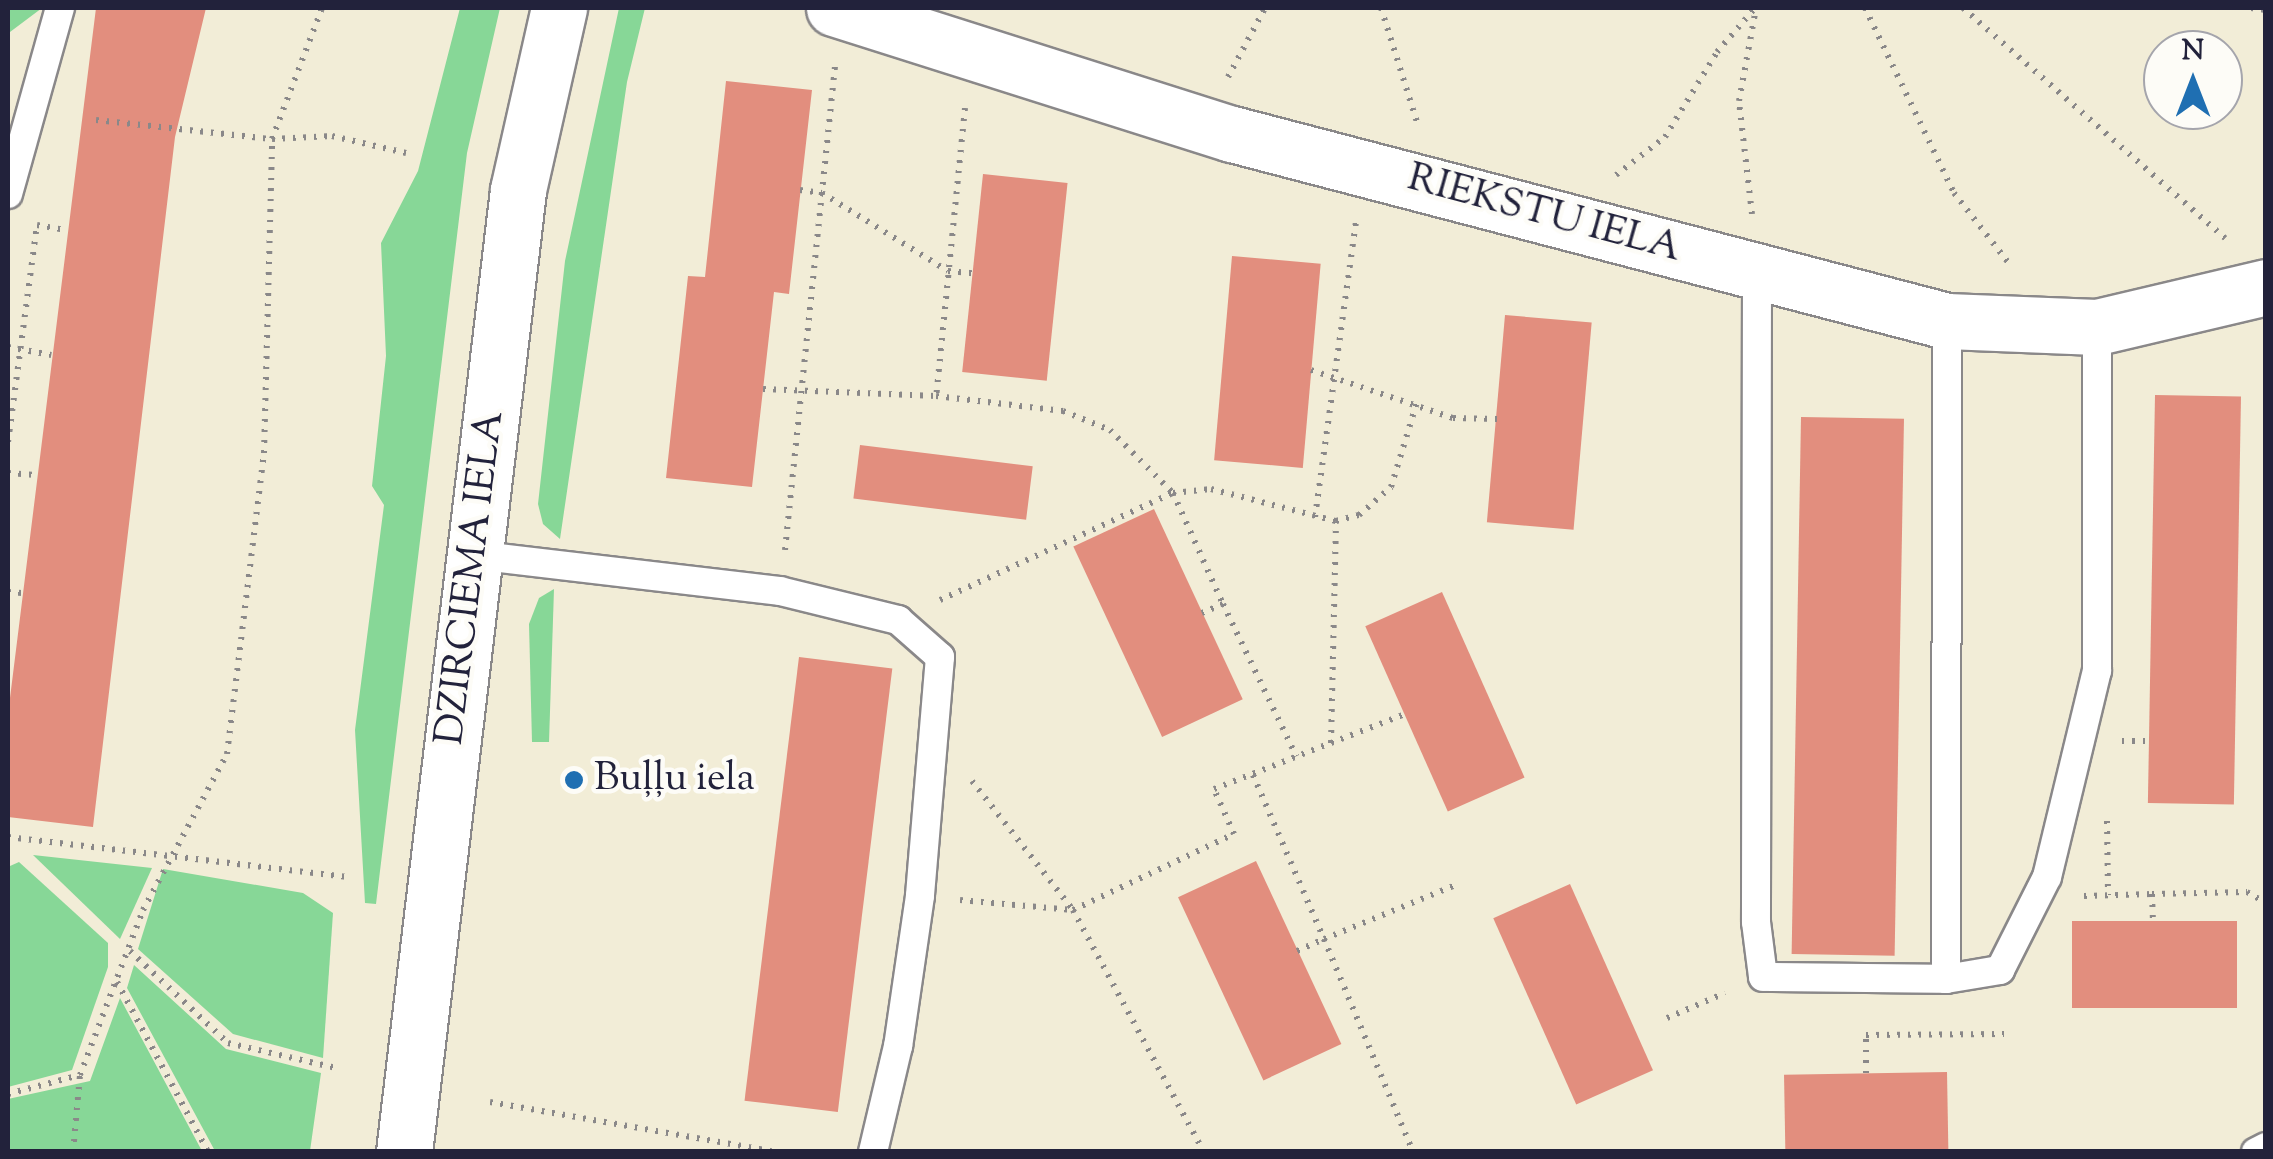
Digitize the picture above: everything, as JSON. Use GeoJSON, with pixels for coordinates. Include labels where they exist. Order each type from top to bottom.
{"type":"FeatureCollection","features":[{"type":"Feature","properties":{"kind":"street","name":"DZIRCIEMA IELA"},"geometry":{"type":"LineString","coordinates":[[404,1152],[518,190],[559,8]]}},
{"type":"Feature","properties":{"kind":"street","name":"RIEKSTU IELA"},"geometry":{"type":"LineString","coordinates":[[838,8],[1207,126],[1948,321],[2098,326],[2252,269]]}},
{"type":"Feature","properties":{"kind":"lane"},"geometry":{"type":"LineString","coordinates":[[8,194],[60,8]]}},
{"type":"Feature","properties":{"kind":"lane"},"geometry":{"type":"LineString","coordinates":[[1758,271],[1756,922],[1762,977],[1946,979],[2000,970],[2038,896],[2098,671],[2098,326]]}},
{"type":"Feature","properties":{"kind":"lane"},"geometry":{"type":"LineString","coordinates":[[1946,979],[1948,321]]}},
{"type":"Feature","properties":{"kind":"lane"},"geometry":{"type":"LineString","coordinates":[[474,555],[780,591],[898,620],[940,657],[920,896],[898,1046],[873,1152]]}},
{"type":"Feature","properties":{"kind":"lane"},"geometry":{"type":"LineString","coordinates":[[2256,1152],[2266,1147]]}},
{"type":"Feature","properties":{"kind":"path"},"geometry":{"type":"LineString","coordinates":[[73,1152],[80,1075],[130,951],[227,754],[264,453],[272,139],[322,8]]}},
{"type":"Feature","properties":{"kind":"path"},"geometry":{"type":"LineString","coordinates":[[780,591],[838,8]]}},
{"type":"Feature","properties":{"kind":"path"},"geometry":{"type":"LineString","coordinates":[[1207,126],[1265,8]]}},
{"type":"Feature","properties":{"kind":"path"},"geometry":{"type":"LineString","coordinates":[[1381,8],[1439,188]]}},
{"type":"Feature","properties":{"kind":"path"},"geometry":{"type":"LineString","coordinates":[[1606,183],[1665,137],[1718,52],[1756,8]]}},
{"type":"Feature","properties":{"kind":"path"},"geometry":{"type":"LineString","coordinates":[[1756,8],[1739,101],[1758,271]]}},
{"type":"Feature","properties":{"kind":"path"},"geometry":{"type":"LineString","coordinates":[[1866,8],[1954,193],[2011,266]]}},
{"type":"Feature","properties":{"kind":"path"},"geometry":{"type":"LineString","coordinates":[[1963,8],[2252,269]]}},
{"type":"Feature","properties":{"kind":"path"},"geometry":{"type":"LineString","coordinates":[[2251,8],[2266,10]]}},
{"type":"Feature","properties":{"kind":"path"},"geometry":{"type":"LineString","coordinates":[[936,396],[964,112],[978,53]]}},
{"type":"Feature","properties":{"kind":"path"},"geometry":{"type":"LineString","coordinates":[[96,120],[272,139],[332,136],[406,153]]}},
{"type":"Feature","properties":{"kind":"path"},"geometry":{"type":"LineString","coordinates":[[1315,517],[1363,168]]}},
{"type":"Feature","properties":{"kind":"path"},"geometry":{"type":"LineString","coordinates":[[800,190],[822,193],[948,271],[973,273]]}},
{"type":"Feature","properties":{"kind":"path"},"geometry":{"type":"LineString","coordinates":[[8,442],[39,207]]}},
{"type":"Feature","properties":{"kind":"path"},"geometry":{"type":"LineString","coordinates":[[8,347],[50,355]]}},
{"type":"Feature","properties":{"kind":"path"},"geometry":{"type":"LineString","coordinates":[[1311,370],[1418,402],[1453,418],[1497,419]]}},
{"type":"Feature","properties":{"kind":"path"},"geometry":{"type":"LineString","coordinates":[[763,389],[936,396],[1063,411],[1110,430],[1173,493],[1296,757]]}},
{"type":"Feature","properties":{"kind":"path"},"geometry":{"type":"LineString","coordinates":[[898,620],[1173,493],[1211,489],[1336,522],[1359,515],[1391,487],[1418,402]]}},
{"type":"Feature","properties":{"kind":"path"},"geometry":{"type":"LineString","coordinates":[[8,472],[36,475]]}},
{"type":"Feature","properties":{"kind":"path"},"geometry":{"type":"LineString","coordinates":[[1331,743],[1336,522]]}},
{"type":"Feature","properties":{"kind":"path"},"geometry":{"type":"LineString","coordinates":[[8,592],[22,593]]}},
{"type":"Feature","properties":{"kind":"path"},"geometry":{"type":"LineString","coordinates":[[1202,613],[1224,604]]}},
{"type":"Feature","properties":{"kind":"path"},"geometry":{"type":"LineString","coordinates":[[920,896],[1073,910],[1234,834],[1214,788],[1405,714]]}},
{"type":"Feature","properties":{"kind":"path"},"geometry":{"type":"LineString","coordinates":[[935,752],[958,764],[1073,910],[1204,1152]]}},
{"type":"Feature","properties":{"kind":"path"},"geometry":{"type":"LineString","coordinates":[[1253,774],[1413,1152]]}},
{"type":"Feature","properties":{"kind":"path"},"geometry":{"type":"LineString","coordinates":[[8,837],[348,877]]}},
{"type":"Feature","properties":{"kind":"path"},"geometry":{"type":"LineString","coordinates":[[1297,951],[1458,884]]}},
{"type":"Feature","properties":{"kind":"path"},"geometry":{"type":"LineString","coordinates":[[2038,896],[2247,892],[2266,903]]}},
{"type":"Feature","properties":{"kind":"path"},"geometry":{"type":"LineString","coordinates":[[2152,894],[2153,921]]}},
{"type":"Feature","properties":{"kind":"path"},"geometry":{"type":"LineString","coordinates":[[130,951],[228,1043],[336,1068]]}},
{"type":"Feature","properties":{"kind":"path"},"geometry":{"type":"LineString","coordinates":[[1667,1018],[1762,977]]}},
{"type":"Feature","properties":{"kind":"path"},"geometry":{"type":"LineString","coordinates":[[118,982],[208,1152]]}},
{"type":"Feature","properties":{"kind":"path"},"geometry":{"type":"LineString","coordinates":[[1866,1073],[1866,1035],[2004,1034]]}},
{"type":"Feature","properties":{"kind":"path"},"geometry":{"type":"LineString","coordinates":[[8,1094],[80,1075]]}},
{"type":"Feature","properties":{"kind":"path"},"geometry":{"type":"LineString","coordinates":[[490,1102],[776,1152]]}},
{"type":"Feature","properties":{"kind":"path"},"geometry":{"type":"LineString","coordinates":[[709,1140],[712,1152]]}},
{"type":"Feature","properties":{"kind":"green space"},"geometry":{"type":"Polygon","coordinates":[[[8,8],[42,8],[10,32],[8,44],[8,8]]]}},
{"type":"Feature","properties":{"kind":"green space"},"geometry":{"type":"Polygon","coordinates":[[[460,8],[500,8],[467,153],[376,904],[365,903],[355,730],[384,505],[372,486],[386,356],[381,243],[418,171],[460,8]]]}},
{"type":"Feature","properties":{"kind":"green space"},"geometry":{"type":"Polygon","coordinates":[[[619,8],[645,8],[627,82],[560,539],[543,524],[538,504],[565,261],[619,8]]]}},
{"type":"Feature","properties":{"kind":"green space"},"geometry":{"type":"Polygon","coordinates":[[[554,589],[549,742],[532,742],[529,624],[539,598],[554,589]]]}},
{"type":"Feature","properties":{"kind":"green space"},"geometry":{"type":"Polygon","coordinates":[[[33,855],[152,868],[120,939],[33,855]]]}},
{"type":"Feature","properties":{"kind":"green space"},"geometry":{"type":"Polygon","coordinates":[[[19,862],[108,943],[108,967],[72,1070],[8,1087],[8,883],[10,866],[19,862]]]}},
{"type":"Feature","properties":{"kind":"green space"},"geometry":{"type":"Polygon","coordinates":[[[163,869],[303,893],[333,913],[323,1058],[233,1034],[138,949],[163,869]]]}},
{"type":"Feature","properties":{"kind":"green space"},"geometry":{"type":"Polygon","coordinates":[[[134,965],[226,1049],[321,1073],[310,1151],[215,1151],[127,988],[134,965]]]}},
{"type":"Feature","properties":{"kind":"green space"},"geometry":{"type":"Polygon","coordinates":[[[120,998],[202,1151],[8,1151],[8,1099],[90,1081],[120,998]]]}},
{"type":"Feature","properties":{"kind":"building"},"geometry":{"type":"Polygon","coordinates":[[[96,8],[206,8],[175,137],[93,827],[8,817],[8,714],[96,8]]]}},
{"type":"Feature","properties":{"kind":"building"},"geometry":{"type":"Polygon","coordinates":[[[726,81],[812,90],[789,294],[774,292],[752,487],[666,478],[688,276],[705,277],[726,81]]]}},
{"type":"Feature","properties":{"kind":"building"},"geometry":{"type":"Polygon","coordinates":[[[983,174],[1068,183],[1047,381],[962,372],[983,174]]]}},
{"type":"Feature","properties":{"kind":"building"},"geometry":{"type":"Polygon","coordinates":[[[1232,256],[1321,264],[1303,468],[1214,460],[1232,256]]]}},
{"type":"Feature","properties":{"kind":"building"},"geometry":{"type":"Polygon","coordinates":[[[1505,315],[1592,323],[1574,530],[1487,522],[1505,315]]]}},
{"type":"Feature","properties":{"kind":"building"},"geometry":{"type":"Polygon","coordinates":[[[2155,395],[2241,397],[2234,804],[2148,803],[2155,395]]]}},
{"type":"Feature","properties":{"kind":"building"},"geometry":{"type":"Polygon","coordinates":[[[1801,417],[1904,419],[1895,956],[1792,954],[1801,417]]]}},
{"type":"Feature","properties":{"kind":"building"},"geometry":{"type":"Polygon","coordinates":[[[860,445],[1033,466],[1026,520],[853,499],[860,445]]]}},
{"type":"Feature","properties":{"kind":"building"},"geometry":{"type":"Polygon","coordinates":[[[1154,509],[1243,699],[1162,737],[1073,547],[1154,509]]]}},
{"type":"Feature","properties":{"kind":"building"},"geometry":{"type":"Polygon","coordinates":[[[1442,592],[1525,777],[1448,812],[1365,626],[1442,592]]]}},
{"type":"Feature","properties":{"kind":"building"},"geometry":{"type":"Polygon","coordinates":[[[799,657],[892,668],[838,1112],[745,1101],[799,657]]]}},
{"type":"Feature","properties":{"kind":"building"},"geometry":{"type":"Polygon","coordinates":[[[1256,861],[1341,1044],[1263,1080],[1178,897],[1256,861]]]}},
{"type":"Feature","properties":{"kind":"building"},"geometry":{"type":"Polygon","coordinates":[[[1570,884],[1653,1070],[1576,1105],[1493,918],[1570,884]]]}},
{"type":"Feature","properties":{"kind":"building"},"geometry":{"type":"Polygon","coordinates":[[[2072,921],[2237,921],[2237,1008],[2072,1008],[2072,921]]]}},
{"type":"Feature","properties":{"kind":"building"},"geometry":{"type":"Polygon","coordinates":[[[1947,1072],[1948,1152],[1785,1152],[1784,1075],[1947,1072]]]}},
{"type":"Feature","properties":{"kind":"place","name":"Buļļu iela"},"geometry":{"type":"Point","coordinates":[574,780]}}]}
